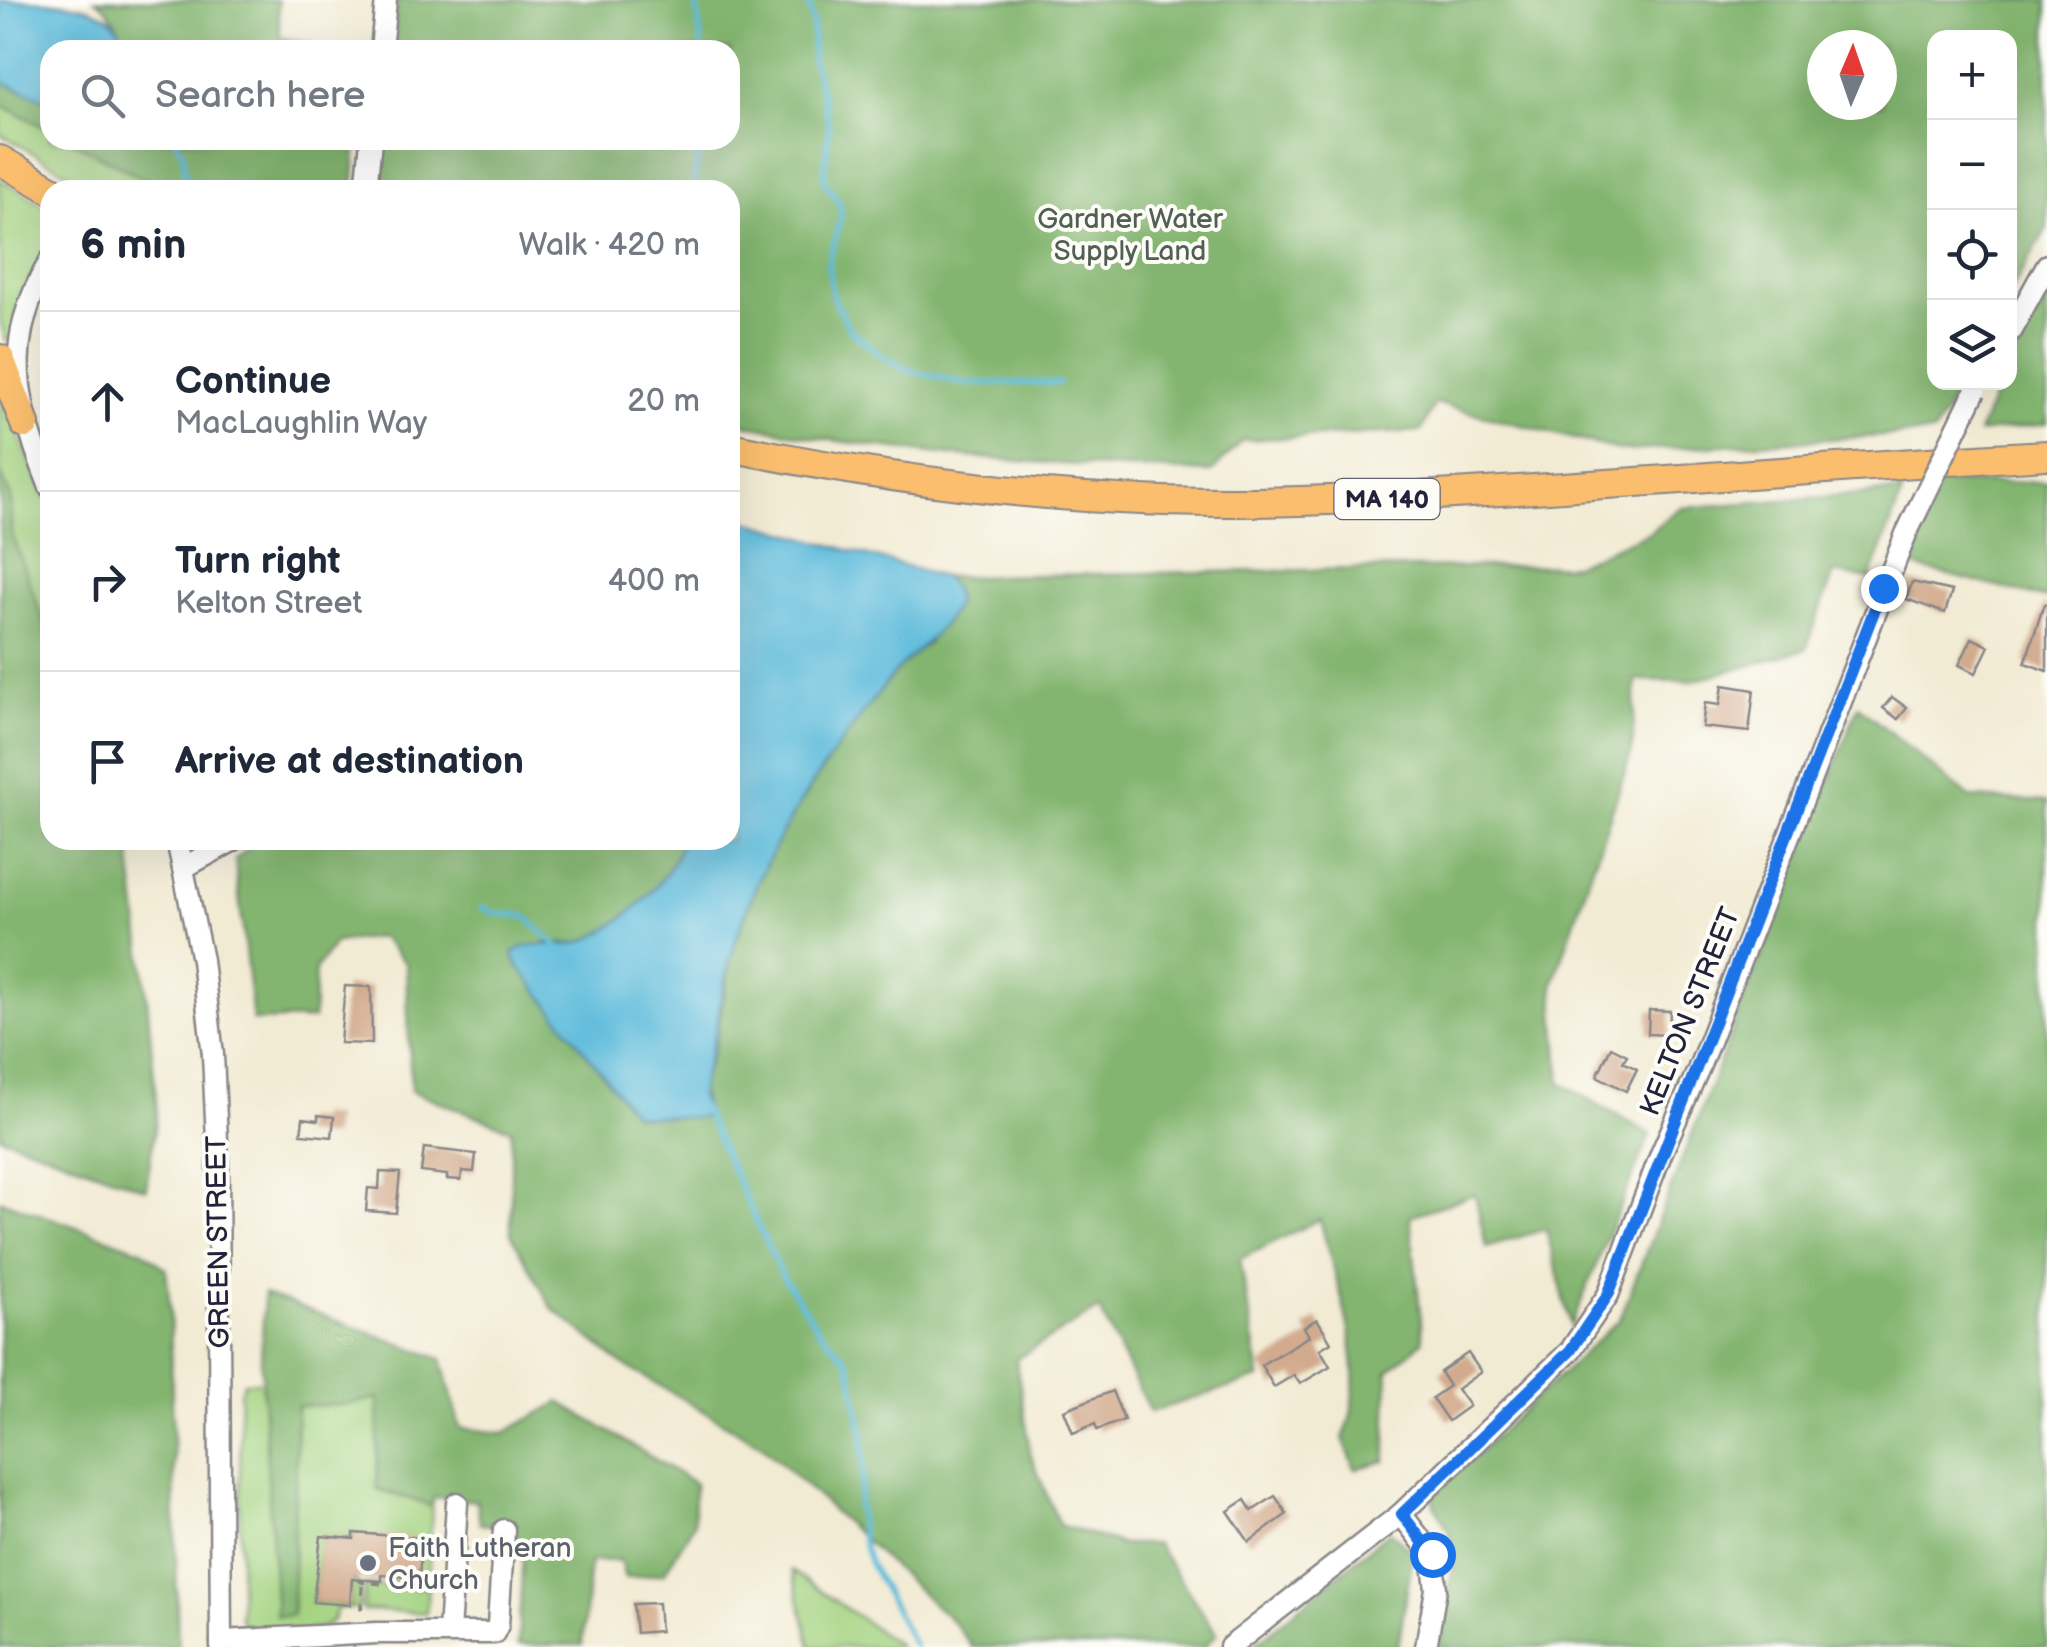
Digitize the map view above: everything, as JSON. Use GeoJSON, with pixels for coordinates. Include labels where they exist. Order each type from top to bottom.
{"type":"FeatureCollection","features":[{"type":"Feature","properties":{"kind":"highway"},"geometry":{"type":"LineString","coordinates":[[0,160],[40,183]]}},
{"type":"Feature","properties":{"kind":"highway"},"geometry":{"type":"LineString","coordinates":[[0,359],[25,424]]}},
{"type":"Feature","properties":{"kind":"highway","name":"MA 140"},"geometry":{"type":"LineString","coordinates":[[740,449],[963,486],[1119,499],[1235,502],[1369,500],[2047,455]]}},
{"type":"Feature","properties":{"kind":"street"},"geometry":{"type":"LineString","coordinates":[[382,40],[386,0]]}},
{"type":"Feature","properties":{"kind":"street"},"geometry":{"type":"LineString","coordinates":[[367,180],[370,150]]}},
{"type":"Feature","properties":{"kind":"street"},"geometry":{"type":"LineString","coordinates":[[2017,319],[2047,265]]}},
{"type":"Feature","properties":{"kind":"street"},"geometry":{"type":"LineString","coordinates":[[40,281],[29,302],[19,344],[17,387],[25,424],[40,461]]}},
{"type":"Feature","properties":{"kind":"street","name":"KELTON STREET"},"geometry":{"type":"LineString","coordinates":[[1230,1647],[1402,1514],[1570,1351],[1608,1295],[1906,534],[1977,390]]}},
{"type":"Feature","properties":{"kind":"street","name":"GREEN STREET"},"geometry":{"type":"LineString","coordinates":[[180,850],[208,1001],[216,1124],[220,1644]]}},
{"type":"Feature","properties":{"kind":"street"},"geometry":{"type":"LineString","coordinates":[[184,868],[216,850]]}},
{"type":"Feature","properties":{"kind":"street"},"geometry":{"type":"LineString","coordinates":[[449,1633],[457,1503]]}},
{"type":"Feature","properties":{"kind":"street"},"geometry":{"type":"LineString","coordinates":[[1402,1514],[1432,1554],[1436,1589],[1426,1647]]}},
{"type":"Feature","properties":{"kind":"street"},"geometry":{"type":"LineString","coordinates":[[220,1644],[346,1634],[488,1634],[497,1630],[504,1530]]}},
{"type":"Feature","properties":{"kind":"path"},"geometry":{"type":"LineString","coordinates":[[360,1610],[361,1580],[428,1586]]}},
{"type":"Feature","properties":{"kind":"green space"},"geometry":{"type":"Polygon","coordinates":[[[95,0],[278,0],[280,37],[292,40],[120,40],[106,9],[95,0]]]}},
{"type":"Feature","properties":{"kind":"green space","name":"Gardner Water Supply Land"},"geometry":{"type":"Polygon","coordinates":[[[397,0],[2047,0],[2047,228],[2017,281],[2017,30],[1927,30],[1927,390],[1957,390],[1934,433],[1622,451],[1435,403],[1421,431],[1242,440],[1212,472],[910,451],[740,423],[740,180],[380,180],[383,150],[740,150],[740,40],[393,40],[397,0]]]}},
{"type":"Feature","properties":{"kind":"green space"},"geometry":{"type":"Polygon","coordinates":[[[0,81],[40,97],[40,125],[0,104],[0,81]]]}},
{"type":"Feature","properties":{"kind":"green space"},"geometry":{"type":"Polygon","coordinates":[[[0,104],[40,125],[40,150],[88,150],[146,180],[80,180],[0,134],[0,104]]]}},
{"type":"Feature","properties":{"kind":"green space"},"geometry":{"type":"Polygon","coordinates":[[[89,150],[356,150],[354,180],[146,180],[89,150]]]}},
{"type":"Feature","properties":{"kind":"green space"},"geometry":{"type":"Polygon","coordinates":[[[0,179],[40,202],[40,262],[19,304],[11,340],[5,340],[0,320],[0,179]]]}},
{"type":"Feature","properties":{"kind":"green space"},"geometry":{"type":"Polygon","coordinates":[[[2047,298],[2047,424],[1978,433],[1997,390],[2017,390],[2017,351],[2047,298]]]}},
{"type":"Feature","properties":{"kind":"green space"},"geometry":{"type":"Polygon","coordinates":[[[0,390],[40,484],[40,612],[11,532],[11,498],[0,472],[0,390]]]}},
{"type":"Feature","properties":{"kind":"green space"},"geometry":{"type":"Polygon","coordinates":[[[0,472],[11,498],[11,532],[40,612],[40,850],[130,850],[157,1112],[146,1189],[0,1136],[0,472]]]}},
{"type":"Feature","properties":{"kind":"green space"},"geometry":{"type":"Polygon","coordinates":[[[2047,482],[2047,599],[1894,562],[1930,483],[2047,482]]]}},
{"type":"Feature","properties":{"kind":"green space"},"geometry":{"type":"Polygon","coordinates":[[[1903,491],[1870,579],[1834,573],[1806,649],[1692,681],[1636,680],[1632,751],[1553,985],[1561,1083],[1650,1134],[1571,1326],[1546,1229],[1486,1247],[1475,1194],[1410,1216],[1423,1341],[1388,1371],[1386,1461],[1355,1469],[1343,1438],[1351,1413],[1353,1358],[1320,1219],[1240,1259],[1260,1378],[1150,1412],[1099,1309],[1016,1359],[1031,1456],[1059,1525],[1121,1544],[1156,1544],[1217,1634],[1205,1647],[972,1647],[953,1622],[762,1445],[619,1362],[552,1308],[511,1234],[511,1129],[411,1091],[406,964],[381,937],[335,942],[315,970],[313,1019],[253,1021],[235,860],[246,850],[678,850],[658,884],[614,925],[586,941],[547,943],[704,1104],[700,1088],[714,1049],[732,952],[765,860],[830,756],[902,661],[929,642],[953,587],[943,577],[1574,565],[1648,533],[1680,508],[1903,491]]]}},
{"type":"Feature","properties":{"kind":"green space"},"geometry":{"type":"Polygon","coordinates":[[[1858,706],[1970,798],[2047,802],[2047,1647],[1439,1647],[1455,1554],[1431,1497],[1620,1319],[1858,706]]]}},
{"type":"Feature","properties":{"kind":"green space"},"geometry":{"type":"Polygon","coordinates":[[[0,1200],[142,1250],[166,1269],[178,1647],[0,1647],[0,1200]]]}},
{"type":"Feature","properties":{"kind":"green space"},"geometry":{"type":"Polygon","coordinates":[[[264,1294],[442,1359],[460,1428],[504,1433],[560,1402],[694,1483],[694,1524],[664,1573],[625,1578],[620,1560],[590,1562],[582,1645],[518,1645],[523,1552],[511,1549],[511,1526],[480,1524],[477,1501],[434,1497],[432,1506],[377,1489],[379,1398],[349,1404],[297,1406],[292,1615],[276,1616],[261,1362],[264,1294]]]}},
{"type":"Feature","properties":{"kind":"green space"},"geometry":{"type":"Polygon","coordinates":[[[244,1382],[264,1382],[276,1615],[292,1615],[297,1406],[349,1404],[379,1397],[377,1489],[432,1506],[428,1584],[382,1580],[354,1534],[354,1539],[322,1536],[313,1602],[350,1605],[355,1579],[360,1588],[359,1609],[337,1608],[330,1624],[317,1629],[271,1631],[244,1626],[240,1619],[240,1392],[244,1382]]]}},
{"type":"Feature","properties":{"kind":"green space"},"geometry":{"type":"Polygon","coordinates":[[[1390,1531],[1413,1553],[1398,1647],[1252,1647],[1390,1531]]]}},
{"type":"Feature","properties":{"kind":"green space"},"geometry":{"type":"Polygon","coordinates":[[[792,1571],[897,1644],[899,1647],[811,1647],[792,1571]]]}},
{"type":"Feature","properties":{"kind":"green space"},"geometry":{"type":"Polygon","coordinates":[[[365,1585],[428,1588],[426,1613],[363,1610],[365,1585]]]}},
{"type":"Feature","properties":{"kind":"water"},"geometry":{"type":"Polygon","coordinates":[[[0,0],[80,6],[113,21],[121,33],[121,40],[40,40],[40,97],[0,81],[0,0]]]}},
{"type":"Feature","properties":{"kind":"water"},"geometry":{"type":"Polygon","coordinates":[[[740,519],[943,577],[953,587],[956,602],[950,614],[856,722],[800,803],[756,886],[725,979],[700,1093],[706,1110],[702,1118],[633,1113],[514,960],[514,952],[529,946],[574,944],[605,930],[640,904],[678,850],[740,850],[740,519]]]}},
{"type":"Feature","properties":{"kind":"building"},"geometry":{"type":"Polygon","coordinates":[[[1912,582],[1952,591],[1945,613],[1906,599],[1912,582]]]}},
{"type":"Feature","properties":{"kind":"building"},"geometry":{"type":"Polygon","coordinates":[[[2047,604],[2047,671],[2025,663],[2047,604]]]}},
{"type":"Feature","properties":{"kind":"building"},"geometry":{"type":"Polygon","coordinates":[[[1972,638],[1989,646],[1976,673],[1959,665],[1972,638]]]}},
{"type":"Feature","properties":{"kind":"building"},"geometry":{"type":"Polygon","coordinates":[[[1723,685],[1754,690],[1749,732],[1702,727],[1705,703],[1720,705],[1723,685]]]}},
{"type":"Feature","properties":{"kind":"building"},"geometry":{"type":"Polygon","coordinates":[[[1892,697],[1907,708],[1898,719],[1883,708],[1892,697]]]}},
{"type":"Feature","properties":{"kind":"building"},"geometry":{"type":"Polygon","coordinates":[[[345,986],[371,987],[372,1044],[340,1043],[345,986]]]}},
{"type":"Feature","properties":{"kind":"building"},"geometry":{"type":"Polygon","coordinates":[[[1649,1010],[1670,1011],[1669,1035],[1648,1034],[1649,1010]]]}},
{"type":"Feature","properties":{"kind":"building"},"geometry":{"type":"Polygon","coordinates":[[[1611,1047],[1627,1055],[1623,1062],[1637,1069],[1626,1091],[1597,1076],[1611,1047]]]}},
{"type":"Feature","properties":{"kind":"building"},"geometry":{"type":"Polygon","coordinates":[[[318,1115],[334,1117],[332,1137],[301,1134],[303,1118],[318,1120],[318,1115]]]}},
{"type":"Feature","properties":{"kind":"building"},"geometry":{"type":"Polygon","coordinates":[[[424,1148],[476,1154],[474,1172],[462,1171],[461,1180],[421,1172],[424,1148]]]}},
{"type":"Feature","properties":{"kind":"building"},"geometry":{"type":"Polygon","coordinates":[[[380,1172],[400,1173],[396,1213],[366,1211],[368,1188],[379,1189],[380,1172]]]}},
{"type":"Feature","properties":{"kind":"building"},"geometry":{"type":"Polygon","coordinates":[[[1317,1319],[1331,1342],[1320,1349],[1330,1366],[1300,1384],[1294,1375],[1274,1387],[1261,1365],[1309,1336],[1304,1327],[1317,1319]]]}},
{"type":"Feature","properties":{"kind":"building"},"geometry":{"type":"Polygon","coordinates":[[[1468,1353],[1481,1372],[1457,1389],[1469,1406],[1448,1421],[1432,1398],[1449,1386],[1440,1372],[1468,1353]]]}},
{"type":"Feature","properties":{"kind":"building"},"geometry":{"type":"Polygon","coordinates":[[[1112,1391],[1124,1420],[1097,1430],[1095,1424],[1073,1433],[1064,1410],[1112,1391]]]}},
{"type":"Feature","properties":{"kind":"building"},"geometry":{"type":"Polygon","coordinates":[[[1275,1496],[1287,1514],[1249,1542],[1228,1511],[1245,1500],[1252,1511],[1275,1496]]]}},
{"type":"Feature","properties":{"kind":"building","name":"Faith Lutheran Church"},"geometry":{"type":"Polygon","coordinates":[[[354,1533],[422,1538],[419,1578],[382,1575],[382,1581],[352,1579],[350,1605],[313,1602],[321,1536],[354,1539],[354,1533]]]}},
{"type":"Feature","properties":{"kind":"building"},"geometry":{"type":"Polygon","coordinates":[[[658,1603],[660,1631],[636,1633],[633,1604],[658,1603]]]}},
{"type":"Feature","properties":{"kind":"waterway"},"geometry":{"type":"LineString","coordinates":[[696,0],[701,40]]}},
{"type":"Feature","properties":{"kind":"waterway"},"geometry":{"type":"LineString","coordinates":[[808,0],[813,26],[812,57],[829,125],[824,180],[840,204],[841,216],[828,263],[832,294],[849,329],[907,370],[963,383],[1059,383]]}},
{"type":"Feature","properties":{"kind":"waterway"},"geometry":{"type":"LineString","coordinates":[[181,150],[185,180]]}},
{"type":"Feature","properties":{"kind":"waterway"},"geometry":{"type":"LineString","coordinates":[[694,180],[699,150]]}},
{"type":"Feature","properties":{"kind":"waterway"},"geometry":{"type":"LineString","coordinates":[[482,907],[493,913],[525,916],[556,945]]}},
{"type":"Feature","properties":{"kind":"waterway"},"geometry":{"type":"LineString","coordinates":[[702,1106],[781,1274],[818,1329],[849,1362],[863,1433],[864,1469],[858,1505],[861,1537],[869,1562],[915,1647]]}},
{"type":"Feature","properties":{"kind":"place","name":"Faith Lutheran Church"},"geometry":{"type":"Point","coordinates":[368,1563]}},
{"type":"Feature","properties":{"kind":"route"},"geometry":{"type":"LineString","coordinates":[[1432,1554],[1402,1514],[1570,1351],[1608,1295],[1883,588]]}}]}
